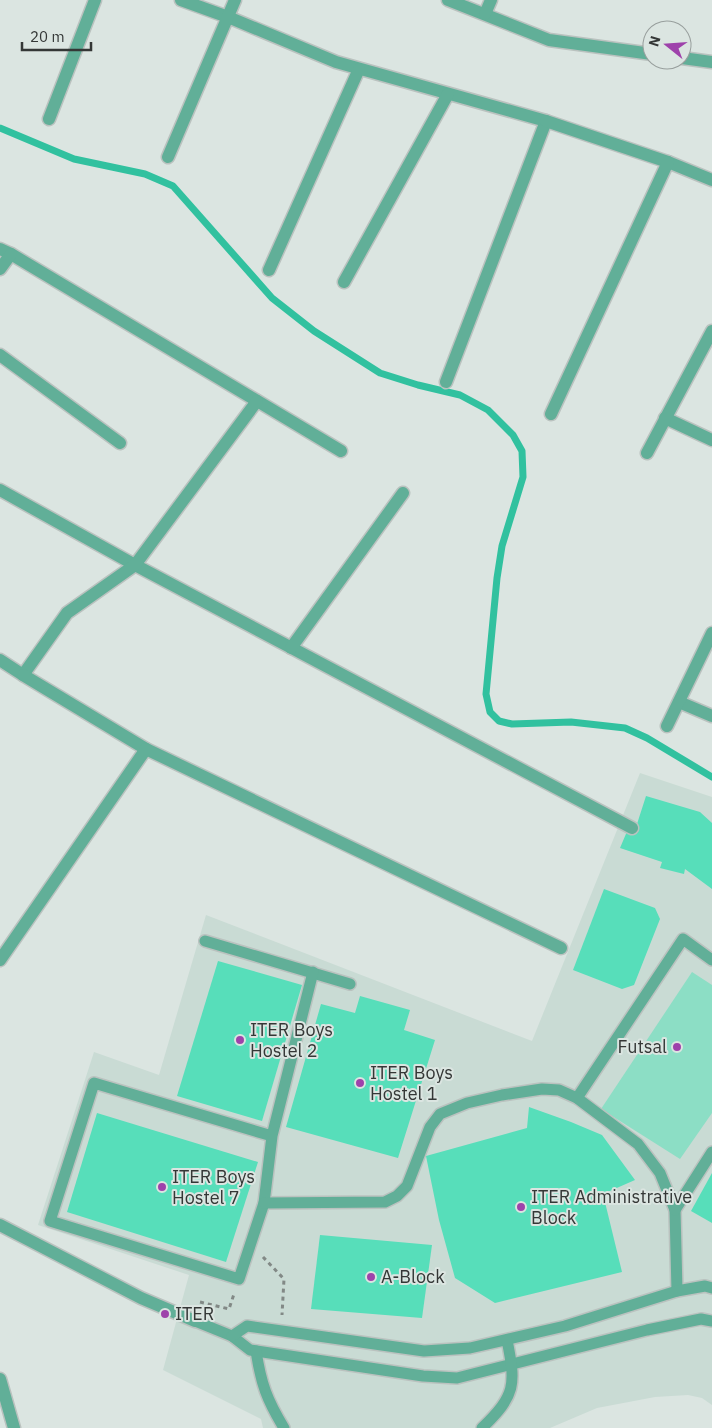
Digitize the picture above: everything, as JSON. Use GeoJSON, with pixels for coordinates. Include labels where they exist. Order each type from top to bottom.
{"type":"FeatureCollection","features":[{"type":"Feature","properties":{"kind":"street"},"geometry":{"type":"LineString","coordinates":[[49,119],[95,0]]}},
{"type":"Feature","properties":{"kind":"street"},"geometry":{"type":"LineString","coordinates":[[181,0],[228,17],[336,62],[546,121],[668,162],[712,180]]}},
{"type":"Feature","properties":{"kind":"street"},"geometry":{"type":"LineString","coordinates":[[168,157],[235,0]]}},
{"type":"Feature","properties":{"kind":"street"},"geometry":{"type":"LineString","coordinates":[[448,0],[549,40],[642,53]]}},
{"type":"Feature","properties":{"kind":"street"},"geometry":{"type":"LineString","coordinates":[[485,14],[491,0]]}},
{"type":"Feature","properties":{"kind":"street"},"geometry":{"type":"LineString","coordinates":[[692,59],[712,62]]}},
{"type":"Feature","properties":{"kind":"street"},"geometry":{"type":"LineString","coordinates":[[269,270],[359,69]]}},
{"type":"Feature","properties":{"kind":"street"},"geometry":{"type":"LineString","coordinates":[[344,282],[448,94]]}},
{"type":"Feature","properties":{"kind":"street"},"geometry":{"type":"LineString","coordinates":[[446,382],[546,121]]}},
{"type":"Feature","properties":{"kind":"street"},"geometry":{"type":"LineString","coordinates":[[551,414],[668,162]]}},
{"type":"Feature","properties":{"kind":"street"},"geometry":{"type":"LineString","coordinates":[[0,269],[6,252],[341,451]]}},
{"type":"Feature","properties":{"kind":"street"},"geometry":{"type":"LineString","coordinates":[[647,453],[712,331]]}},
{"type":"Feature","properties":{"kind":"street"},"geometry":{"type":"LineString","coordinates":[[0,355],[120,443]]}},
{"type":"Feature","properties":{"kind":"street"},"geometry":{"type":"LineString","coordinates":[[23,675],[67,612],[135,565],[258,401]]}},
{"type":"Feature","properties":{"kind":"street"},"geometry":{"type":"LineString","coordinates":[[665,418],[712,440]]}},
{"type":"Feature","properties":{"kind":"street"},"geometry":{"type":"LineString","coordinates":[[0,490],[290,648],[632,828]]}},
{"type":"Feature","properties":{"kind":"street"},"geometry":{"type":"LineString","coordinates":[[290,648],[403,493]]}},
{"type":"Feature","properties":{"kind":"street"},"geometry":{"type":"LineString","coordinates":[[667,726],[712,633]]}},
{"type":"Feature","properties":{"kind":"street"},"geometry":{"type":"LineString","coordinates":[[0,660],[146,749],[561,948]]}},
{"type":"Feature","properties":{"kind":"street"},"geometry":{"type":"LineString","coordinates":[[679,702],[712,716]]}},
{"type":"Feature","properties":{"kind":"street"},"geometry":{"type":"LineString","coordinates":[[0,960],[146,749]]}},
{"type":"Feature","properties":{"kind":"street"},"geometry":{"type":"LineString","coordinates":[[0,1225],[141,1298],[195,1321]]}},
{"type":"Feature","properties":{"kind":"street"},"geometry":{"type":"LineString","coordinates":[[0,1379],[14,1428]]}},
{"type":"Feature","properties":{"kind":"lane"},"geometry":{"type":"LineString","coordinates":[[576,1098],[683,939],[712,960]]}},
{"type":"Feature","properties":{"kind":"lane"},"geometry":{"type":"LineString","coordinates":[[205,941],[350,984]]}},
{"type":"Feature","properties":{"kind":"lane"},"geometry":{"type":"LineString","coordinates":[[272,1136],[94,1083],[50,1221],[239,1279],[264,1203],[272,1136],[313,972]]}},
{"type":"Feature","properties":{"kind":"lane"},"geometry":{"type":"LineString","coordinates":[[264,1203],[384,1202],[397,1196],[407,1186],[430,1127],[440,1114],[467,1103],[522,1091],[559,1090],[576,1098],[638,1144],[660,1173],[675,1210],[677,1291]]}},
{"type":"Feature","properties":{"kind":"lane"},"geometry":{"type":"LineString","coordinates":[[675,1210],[712,1152]]}},
{"type":"Feature","properties":{"kind":"lane"},"geometry":{"type":"LineString","coordinates":[[232,1336],[247,1326],[424,1351],[470,1348],[566,1326],[677,1291],[705,1286],[712,1288]]}},
{"type":"Feature","properties":{"kind":"lane"},"geometry":{"type":"LineString","coordinates":[[195,1321],[232,1336],[250,1350],[423,1376],[448,1378],[457,1378],[647,1330],[700,1319],[712,1321]]}},
{"type":"Feature","properties":{"kind":"lane"},"geometry":{"type":"LineString","coordinates":[[482,1428],[508,1400],[512,1384],[512,1364],[507,1340]]}},
{"type":"Feature","properties":{"kind":"lane"},"geometry":{"type":"LineString","coordinates":[[256,1351],[261,1380],[272,1408],[284,1428]]}},
{"type":"Feature","properties":{"kind":"path"},"geometry":{"type":"LineString","coordinates":[[250,1244],[284,1279],[281,1331]]}},
{"type":"Feature","properties":{"kind":"path"},"geometry":{"type":"LineString","coordinates":[[194,1300],[229,1309],[239,1279]]}},
{"type":"Feature","properties":{"kind":"shaded area"},"geometry":{"type":"Polygon","coordinates":[[[640,773],[712,797],[712,1405],[702,1398],[688,1395],[655,1397],[597,1408],[550,1428],[263,1428],[261,1419],[163,1370],[189,1275],[38,1225],[94,1052],[159,1075],[206,915],[532,1041],[640,773]]]}},
{"type":"Feature","properties":{"kind":"green space","name":"Futsal"},"geometry":{"type":"Polygon","coordinates":[[[692,972],[712,985],[712,1113],[680,1159],[601,1109],[692,972]]]}},
{"type":"Feature","properties":{"kind":"building"},"geometry":{"type":"Polygon","coordinates":[[[646,796],[700,812],[712,823],[712,889],[685,869],[684,874],[660,868],[662,862],[620,848],[631,822],[637,824],[646,796]]]}},
{"type":"Feature","properties":{"kind":"building"},"geometry":{"type":"Polygon","coordinates":[[[604,889],[655,908],[660,919],[634,985],[622,989],[573,970],[604,889]]]}},
{"type":"Feature","properties":{"kind":"building","name":"ITER Boys Hostel 2"},"geometry":{"type":"Polygon","coordinates":[[[218,961],[302,985],[262,1121],[177,1096],[218,961]]]}},
{"type":"Feature","properties":{"kind":"building","name":"ITER Boys Hostel 1"},"geometry":{"type":"Polygon","coordinates":[[[360,996],[410,1010],[404,1030],[435,1040],[398,1158],[286,1127],[321,1004],[355,1013],[360,996]]]}},
{"type":"Feature","properties":{"kind":"building","name":"ITER Administrative Block"},"geometry":{"type":"Polygon","coordinates":[[[529,1107],[602,1135],[635,1180],[603,1194],[622,1272],[495,1303],[455,1278],[439,1220],[426,1156],[527,1128],[529,1107]]]}},
{"type":"Feature","properties":{"kind":"building","name":"ITER Boys Hostel 7"},"geometry":{"type":"Polygon","coordinates":[[[97,1113],[258,1162],[226,1262],[67,1212],[97,1113]]]}},
{"type":"Feature","properties":{"kind":"building"},"geometry":{"type":"Polygon","coordinates":[[[712,1173],[712,1223],[691,1211],[712,1173]]]}},
{"type":"Feature","properties":{"kind":"building","name":"A-Block"},"geometry":{"type":"Polygon","coordinates":[[[320,1235],[432,1245],[422,1318],[311,1309],[320,1235]]]}},
{"type":"Feature","properties":{"kind":"waterway"},"geometry":{"type":"LineString","coordinates":[[0,128],[74,159],[145,174],[173,186],[272,298],[314,331],[380,373],[460,395],[488,410],[513,435],[522,451],[523,477],[502,546],[497,578],[486,694],[490,712],[499,721],[512,724],[571,722],[625,728],[647,738],[712,777]]}},
{"type":"Feature","properties":{"kind":"place","name":"ITER Boys Hostel 2"},"geometry":{"type":"Point","coordinates":[240,1040]}},
{"type":"Feature","properties":{"kind":"place","name":"Futsal"},"geometry":{"type":"Point","coordinates":[677,1047]}},
{"type":"Feature","properties":{"kind":"place","name":"ITER Boys Hostel 1"},"geometry":{"type":"Point","coordinates":[360,1083]}},
{"type":"Feature","properties":{"kind":"place","name":"ITER Boys Hostel 7"},"geometry":{"type":"Point","coordinates":[162,1187]}},
{"type":"Feature","properties":{"kind":"place","name":"ITER Administrative Block"},"geometry":{"type":"Point","coordinates":[521,1207]}},
{"type":"Feature","properties":{"kind":"place","name":"A-Block"},"geometry":{"type":"Point","coordinates":[371,1277]}},
{"type":"Feature","properties":{"kind":"place","name":"ITER"},"geometry":{"type":"Point","coordinates":[165,1314]}}]}
